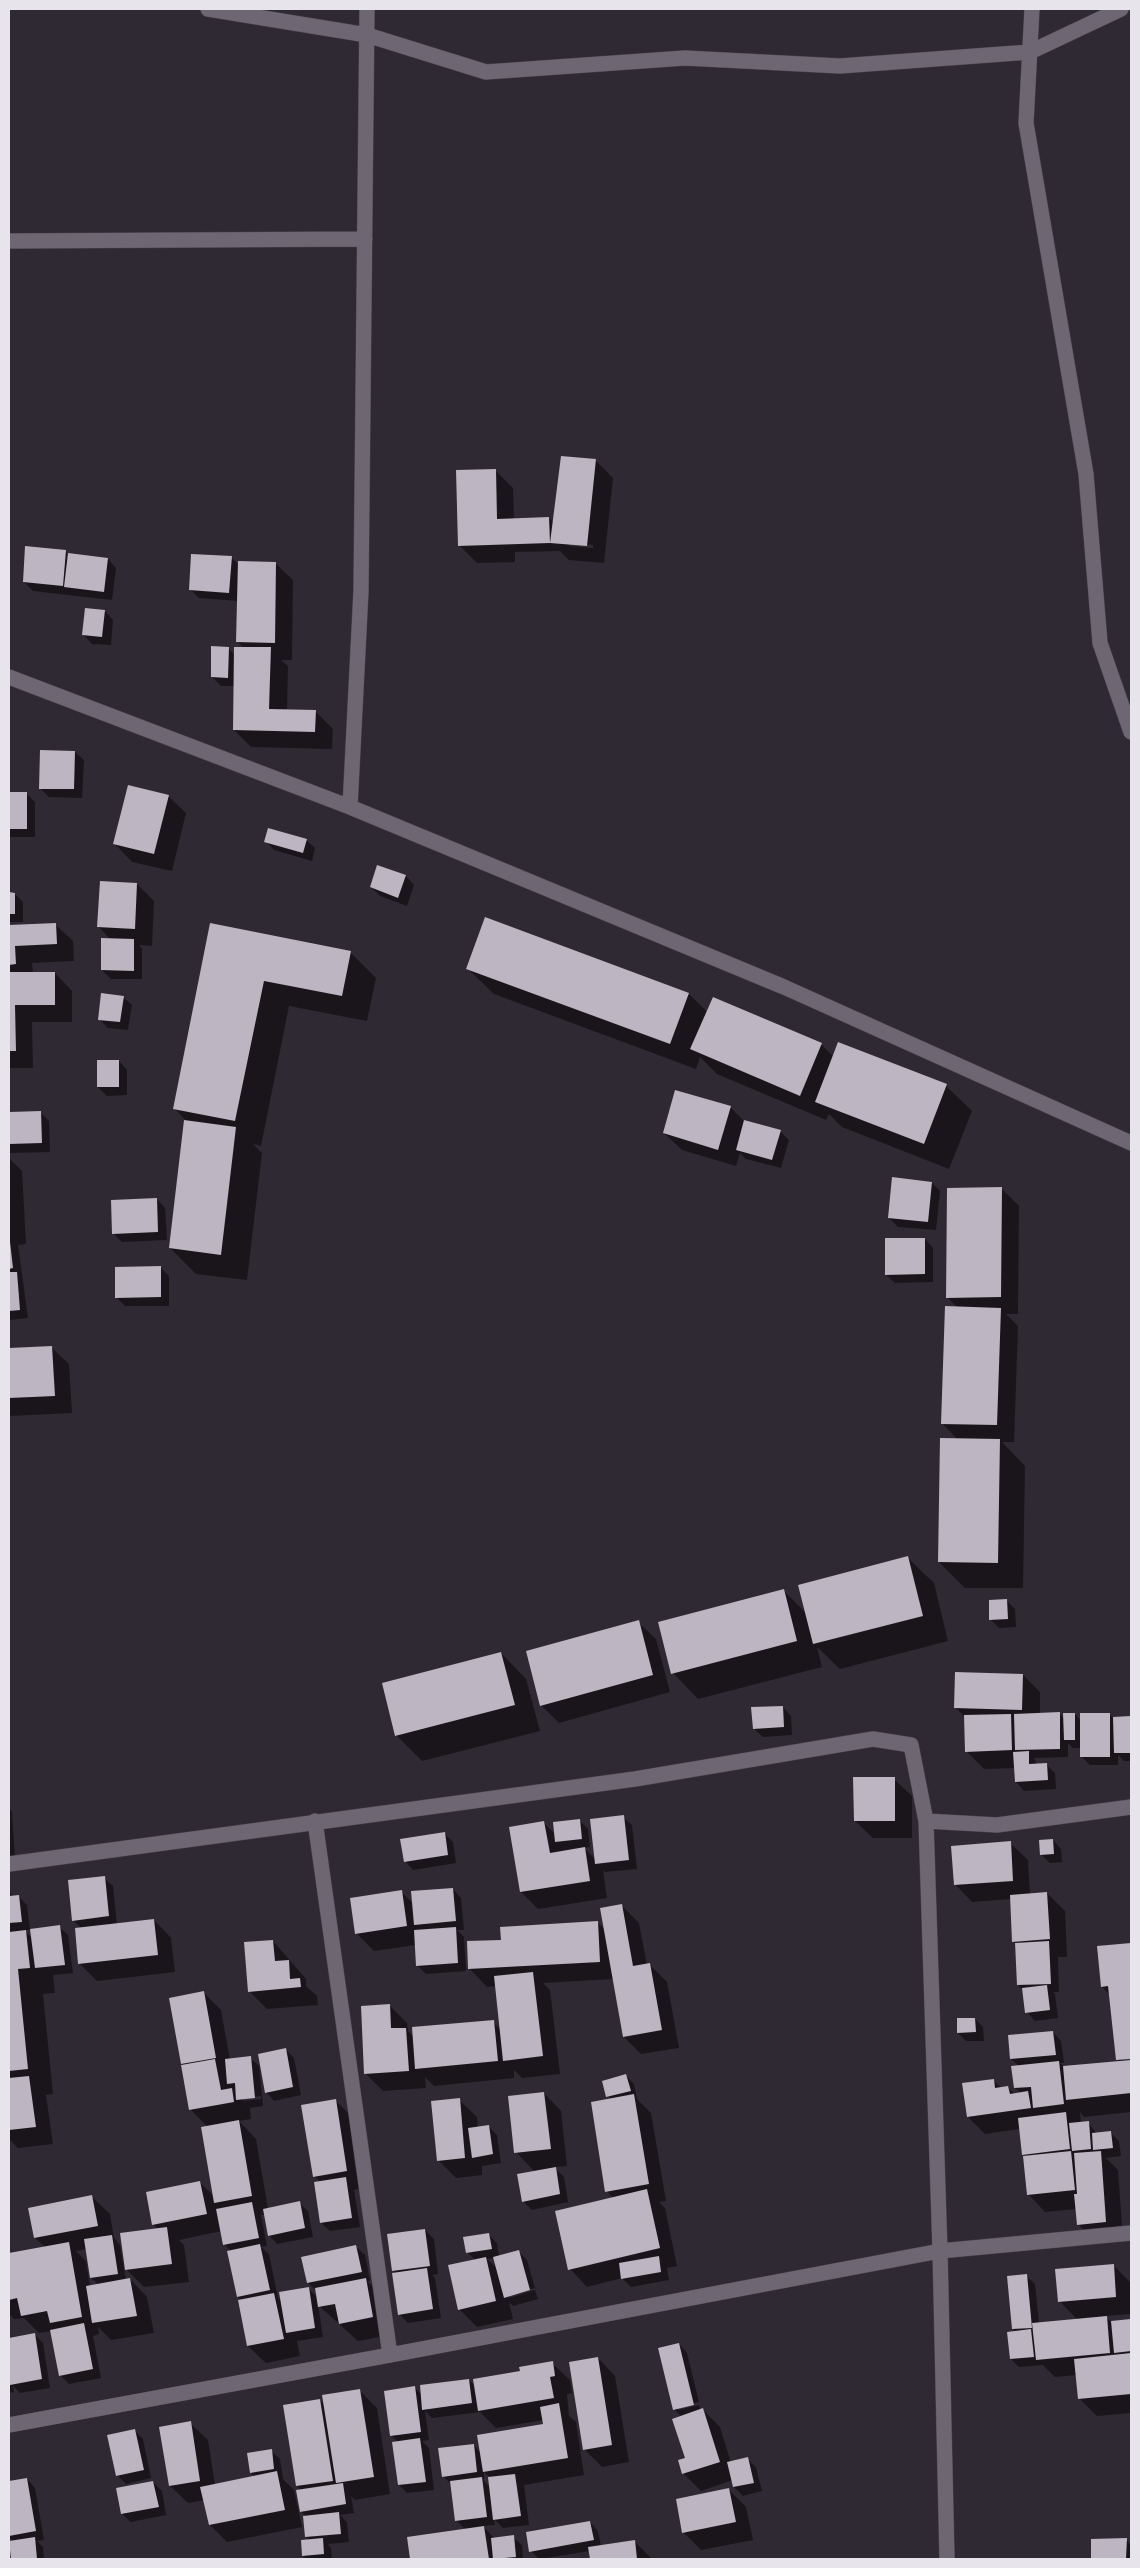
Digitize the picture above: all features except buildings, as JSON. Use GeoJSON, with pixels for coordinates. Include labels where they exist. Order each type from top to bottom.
{"type":"FeatureCollection","features":[{"type":"Feature","properties":{"kind":"street"},"geometry":{"type":"LineString","coordinates":[[208,9],[367,35],[486,72],[685,58],[840,66],[1030,52],[1121,9]]}},
{"type":"Feature","properties":{"kind":"street"},"geometry":{"type":"LineString","coordinates":[[350,807],[362,591],[367,9]]}},
{"type":"Feature","properties":{"kind":"street"},"geometry":{"type":"LineString","coordinates":[[1032,9],[1026,123],[1086,474],[1100,643],[1131,732]]}},
{"type":"Feature","properties":{"kind":"street"},"geometry":{"type":"LineString","coordinates":[[9,241],[365,239]]}},
{"type":"Feature","properties":{"kind":"street"},"geometry":{"type":"LineString","coordinates":[[9,677],[350,807],[784,987],[1131,1143]]}},
{"type":"Feature","properties":{"kind":"street"},"geometry":{"type":"LineString","coordinates":[[9,1864],[635,1779],[873,1739],[911,1745],[926,1821],[940,2250],[947,2559]]}},
{"type":"Feature","properties":{"kind":"street"},"geometry":{"type":"LineString","coordinates":[[926,1821],[997,1825],[1131,1807]]}},
{"type":"Feature","properties":{"kind":"street"},"geometry":{"type":"LineString","coordinates":[[315,1821],[390,2355]]}},
{"type":"Feature","properties":{"kind":"street"},"geometry":{"type":"LineString","coordinates":[[9,2425],[390,2355],[940,2250],[1131,2233]]}}]}
